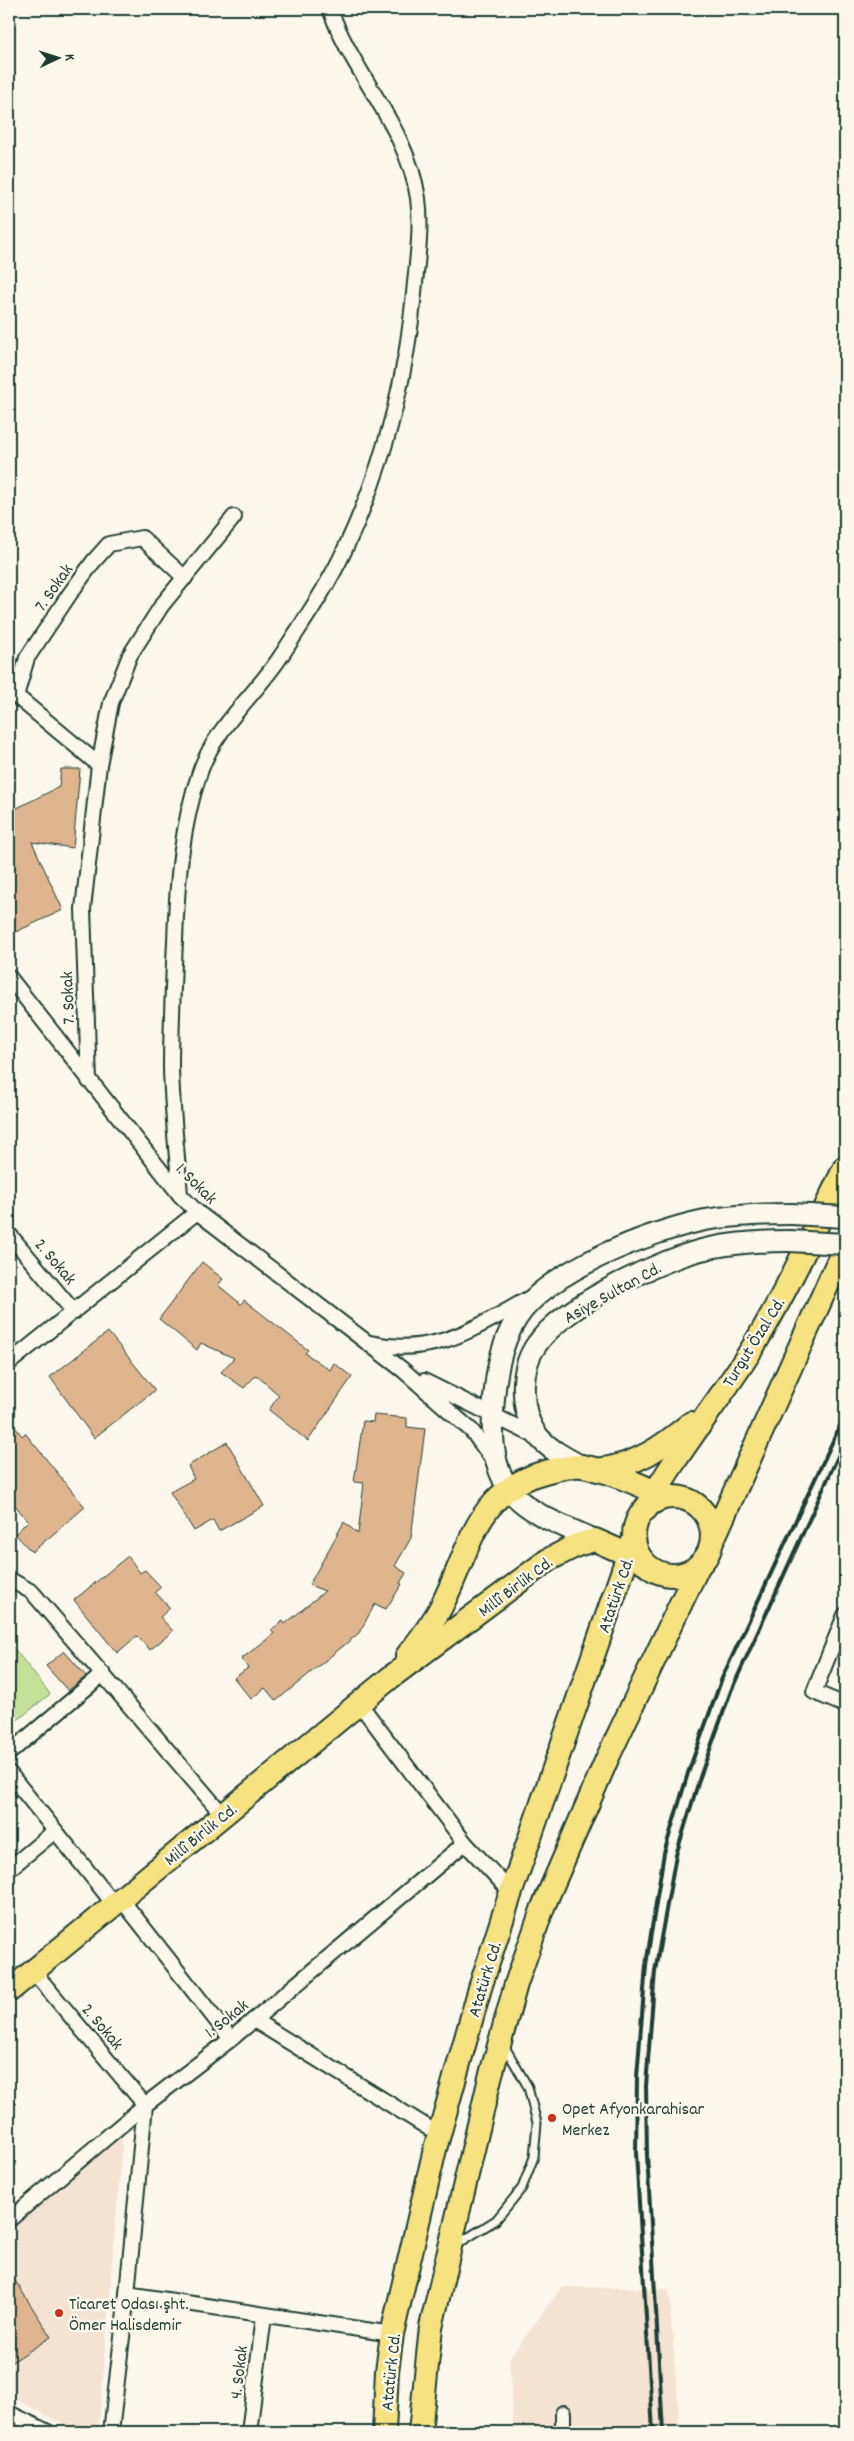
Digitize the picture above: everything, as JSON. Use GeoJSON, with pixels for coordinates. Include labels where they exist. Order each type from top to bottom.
{"type":"FeatureCollection","features":[{"type":"Feature","properties":{"kind":"main road","name":"Turgut Özal Cd."},"geometry":{"type":"LineString","coordinates":[[656,1499],[710,1409],[770,1319],[845,1167]]}},
{"type":"Feature","properties":{"kind":"main road","name":"Asiye Sultan Cd."},"geometry":{"type":"LineString","coordinates":[[506,1488],[497,1465],[496,1380],[503,1345],[518,1317],[542,1292],[560,1279],[619,1248],[682,1226],[733,1216],[792,1214],[845,1217]]}},
{"type":"Feature","properties":{"kind":"main road","name":"Asiye Sultan Cd."},"geometry":{"type":"LineString","coordinates":[[587,1468],[561,1455],[537,1436],[530,1426],[524,1402],[525,1369],[537,1343],[560,1320],[587,1302],[636,1276],[681,1256],[709,1248],[734,1244],[789,1241],[845,1245]]}},
{"type":"Feature","properties":{"kind":"main road"},"geometry":{"type":"LineString","coordinates":[[710,1409],[650,1454],[623,1466],[549,1470],[530,1476],[506,1488],[520,1502],[541,1515],[595,1540],[635,1551],[652,1569],[675,1575],[688,1573],[699,1566],[708,1555],[712,1542],[845,1245]]}},
{"type":"Feature","properties":{"kind":"main road"},"geometry":{"type":"LineString","coordinates":[[587,1468],[656,1499],[688,1500],[699,1506],[707,1516],[712,1528],[712,1542]]}},
{"type":"Feature","properties":{"kind":"main road","name":"Millî Birlik Cd."},"geometry":{"type":"LineString","coordinates":[[391,1677],[428,1630],[443,1604],[473,1533],[490,1505],[506,1488]]}},
{"type":"Feature","properties":{"kind":"main road"},"geometry":{"type":"LineString","coordinates":[[635,1551],[636,1525],[656,1499]]}},
{"type":"Feature","properties":{"kind":"main road","name":"Millî Birlik Cd."},"geometry":{"type":"LineString","coordinates":[[9,1991],[391,1677],[548,1560],[570,1548],[595,1540]]}},
{"type":"Feature","properties":{"kind":"main road","name":"Atatürk Cd."},"geometry":{"type":"LineString","coordinates":[[384,2432],[387,2371],[392,2334],[440,2135],[480,1988],[511,1892],[635,1551]]}},
{"type":"Feature","properties":{"kind":"main road","name":"Atatürk Cd."},"geometry":{"type":"LineString","coordinates":[[420,2432],[431,2327],[500,2039],[516,1984],[543,1907],[607,1759],[699,1566]]}},
{"type":"Feature","properties":{"kind":"street"},"geometry":{"type":"LineString","coordinates":[[180,1195],[171,1070],[177,902],[187,814],[201,768],[224,727],[279,660],[318,599],[345,549],[370,488],[397,407],[411,330],[420,230],[417,196],[409,160],[390,118],[349,52],[330,9]]}},
{"type":"Feature","properties":{"kind":"street","name":"7. Sokak"},"geometry":{"type":"LineString","coordinates":[[89,1081],[83,909],[99,765],[111,704],[130,655],[162,605],[234,517]]}},
{"type":"Feature","properties":{"kind":"street","name":"7. Sokak"},"geometry":{"type":"LineString","coordinates":[[99,765],[12,693],[27,658],[68,595],[109,544],[142,538],[185,578]]}},
{"type":"Feature","properties":{"kind":"street","name":"1. Sokak"},"geometry":{"type":"LineString","coordinates":[[12,987],[180,1195],[196,1212],[404,1370]]}},
{"type":"Feature","properties":{"kind":"street"},"geometry":{"type":"LineString","coordinates":[[9,1363],[196,1212]]}},
{"type":"Feature","properties":{"kind":"street","name":"2. Sokak"},"geometry":{"type":"LineString","coordinates":[[9,1234],[74,1312]]}},
{"type":"Feature","properties":{"kind":"street"},"geometry":{"type":"LineString","coordinates":[[368,1343],[401,1348],[419,1348],[469,1330],[542,1292]]}},
{"type":"Feature","properties":{"kind":"street"},"geometry":{"type":"LineString","coordinates":[[404,1370],[498,1423],[537,1436]]}},
{"type":"Feature","properties":{"kind":"street"},"geometry":{"type":"LineString","coordinates":[[404,1370],[472,1431],[497,1465]]}},
{"type":"Feature","properties":{"kind":"street"},"geometry":{"type":"LineString","coordinates":[[472,1431],[518,1416],[524,1402]]}},
{"type":"Feature","properties":{"kind":"street"},"geometry":{"type":"LineString","coordinates":[[9,1579],[32,1592],[223,1815]]}},
{"type":"Feature","properties":{"kind":"street"},"geometry":{"type":"LineString","coordinates":[[845,1615],[814,1692],[845,1705]]}},
{"type":"Feature","properties":{"kind":"street"},"geometry":{"type":"LineString","coordinates":[[9,1753],[103,1674]]}},
{"type":"Feature","properties":{"kind":"street"},"geometry":{"type":"LineString","coordinates":[[359,1703],[465,1843],[511,1892]]}},
{"type":"Feature","properties":{"kind":"street"},"geometry":{"type":"LineString","coordinates":[[9,1773],[55,1831],[117,1901],[231,2039]]}},
{"type":"Feature","properties":{"kind":"street"},"geometry":{"type":"LineString","coordinates":[[9,1869],[55,1831]]}},
{"type":"Feature","properties":{"kind":"street","name":"1. Sokak"},"geometry":{"type":"LineString","coordinates":[[9,2220],[145,2105],[231,2039],[465,1843]]}},
{"type":"Feature","properties":{"kind":"street","name":"2. Sokak"},"geometry":{"type":"LineString","coordinates":[[33,1971],[145,2105]]}},
{"type":"Feature","properties":{"kind":"street"},"geometry":{"type":"LineString","coordinates":[[254,2020],[440,2135]]}},
{"type":"Feature","properties":{"kind":"street"},"geometry":{"type":"LineString","coordinates":[[111,2432],[145,2105]]}},
{"type":"Feature","properties":{"kind":"street"},"geometry":{"type":"LineString","coordinates":[[126,2294],[392,2334]]}},
{"type":"Feature","properties":{"kind":"street","name":"4. Sokak"},"geometry":{"type":"LineString","coordinates":[[249,2432],[264,2316]]}},
{"type":"Feature","properties":{"kind":"street"},"geometry":{"type":"LineString","coordinates":[[9,2413],[48,2432]]}},
{"type":"Feature","properties":{"kind":"street"},"geometry":{"type":"LineString","coordinates":[[562,2432],[563,2413]]}},
{"type":"Feature","properties":{"kind":"lane"},"geometry":{"type":"LineString","coordinates":[[449,2249],[496,2220],[522,2188],[534,2157],[537,2123],[528,2087],[500,2039]]}},
{"type":"Feature","properties":{"kind":"shaded area","name":"Ticaret Odası şht. Ömer Halisdemir"},"geometry":{"type":"Polygon","coordinates":[[[123,2134],[98,2432],[77,2432],[9,2395],[9,2231],[123,2134]]]}},
{"type":"Feature","properties":{"kind":"shaded area"},"geometry":{"type":"Polygon","coordinates":[[[562,2287],[669,2289],[680,2432],[514,2432],[509,2359],[562,2287]]]}},
{"type":"Feature","properties":{"kind":"green space"},"geometry":{"type":"Polygon","coordinates":[[[9,1642],[50,1694],[9,1727],[9,1642]]]}},
{"type":"Feature","properties":{"kind":"building"},"geometry":{"type":"Polygon","coordinates":[[[61,769],[80,769],[73,848],[32,842],[63,910],[9,935],[9,812],[59,787],[61,769]]]}},
{"type":"Feature","properties":{"kind":"building"},"geometry":{"type":"Polygon","coordinates":[[[202,1262],[223,1279],[218,1285],[241,1304],[244,1300],[308,1350],[305,1353],[330,1370],[334,1363],[352,1377],[308,1441],[269,1410],[279,1395],[256,1375],[244,1388],[221,1372],[234,1358],[201,1343],[197,1350],[159,1319],[202,1262]]]}},
{"type":"Feature","properties":{"kind":"building"},"geometry":{"type":"Polygon","coordinates":[[[108,1332],[155,1390],[94,1438],[50,1377],[108,1332]]]}},
{"type":"Feature","properties":{"kind":"building"},"geometry":{"type":"Polygon","coordinates":[[[374,1415],[407,1418],[407,1427],[425,1429],[411,1538],[395,1566],[406,1573],[400,1583],[402,1584],[386,1609],[375,1604],[359,1633],[276,1701],[265,1688],[251,1699],[234,1678],[248,1668],[241,1659],[274,1634],[271,1630],[283,1621],[285,1624],[325,1591],[309,1585],[344,1522],[358,1534],[364,1483],[354,1482],[363,1421],[373,1422],[374,1415]]]}},
{"type":"Feature","properties":{"kind":"building"},"geometry":{"type":"Polygon","coordinates":[[[9,1419],[22,1436],[25,1433],[85,1507],[32,1552],[15,1534],[28,1521],[9,1498],[9,1419]]]}},
{"type":"Feature","properties":{"kind":"building"},"geometry":{"type":"Polygon","coordinates":[[[227,1442],[264,1506],[219,1531],[213,1520],[194,1531],[170,1492],[194,1479],[188,1466],[227,1442]]]}},
{"type":"Feature","properties":{"kind":"building"},"geometry":{"type":"Polygon","coordinates":[[[128,1556],[140,1573],[145,1570],[161,1587],[155,1592],[170,1608],[160,1617],[173,1631],[150,1650],[137,1636],[117,1653],[74,1600],[128,1556]]]}},
{"type":"Feature","properties":{"kind":"building"},"geometry":{"type":"Polygon","coordinates":[[[64,1651],[86,1676],[68,1691],[46,1666],[64,1651]]]}},
{"type":"Feature","properties":{"kind":"building"},"geometry":{"type":"Polygon","coordinates":[[[9,2271],[51,2337],[9,2364],[9,2271]]]}},
{"type":"Feature","properties":{"kind":"railway"},"geometry":{"type":"LineString","coordinates":[[653,2432],[636,2153],[637,2077],[646,1965],[664,1853],[688,1773],[722,1678],[845,1415]]}},
{"type":"Feature","properties":{"kind":"railway"},"geometry":{"type":"LineString","coordinates":[[663,2432],[647,2155],[646,2086],[655,1971],[676,1855],[700,1777],[731,1691],[845,1441]]}},
{"type":"Feature","properties":{"kind":"place","name":"Opet Afyonkarahisar Merkez"},"geometry":{"type":"Point","coordinates":[552,2118]}},
{"type":"Feature","properties":{"kind":"place","name":"Ticaret Odası şht. Ömer Halisdemir"},"geometry":{"type":"Point","coordinates":[59,2313]}}]}
